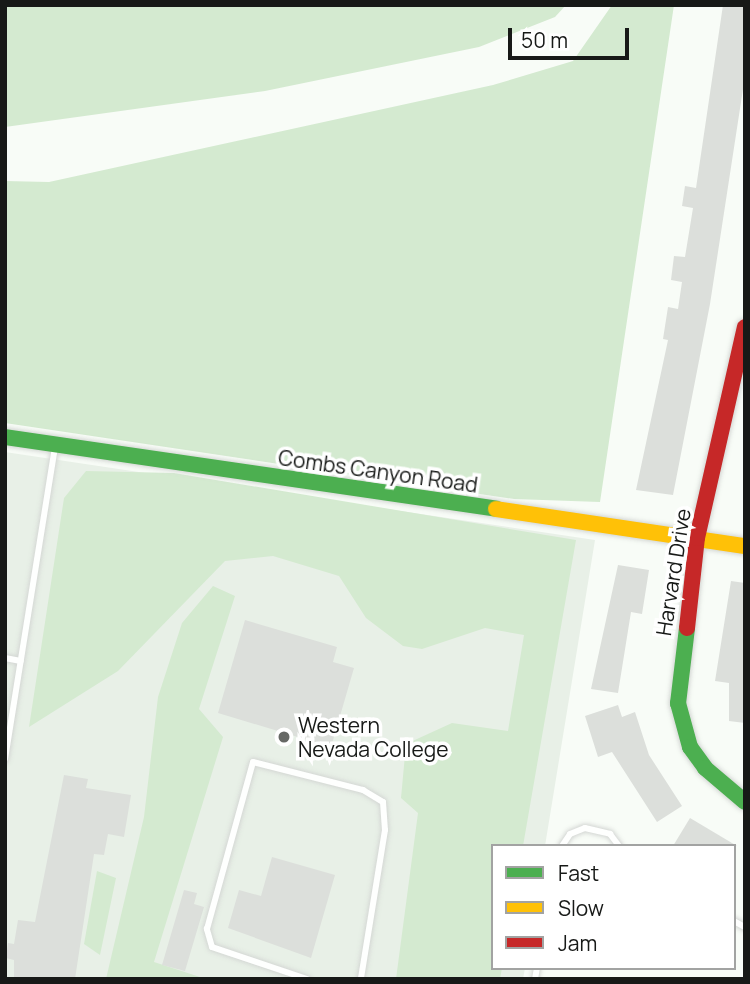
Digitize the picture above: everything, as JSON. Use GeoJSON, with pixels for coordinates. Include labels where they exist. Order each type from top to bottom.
{"type":"FeatureCollection","features":[{"type":"Feature","properties":{"kind":"street","name":"Harvard Drive"},"geometry":{"type":"LineString","coordinates":[[745,327],[697,538],[680,712],[690,747],[705,768],[745,802]]}},
{"type":"Feature","properties":{"kind":"street","name":"Combs Canyon Road"},"geometry":{"type":"LineString","coordinates":[[5,437],[745,545]]}},
{"type":"Feature","properties":{"kind":"lane"},"geometry":{"type":"LineString","coordinates":[[5,759],[56,444]]}},
{"type":"Feature","properties":{"kind":"lane"},"geometry":{"type":"LineString","coordinates":[[5,658],[20,661]]}},
{"type":"Feature","properties":{"kind":"lane"},"geometry":{"type":"LineString","coordinates":[[307,979],[212,947],[209,938],[207,929],[253,762],[363,790],[383,803],[385,830],[361,979]]}},
{"type":"Feature","properties":{"kind":"lane"},"geometry":{"type":"LineString","coordinates":[[565,844],[585,828],[610,834],[618,844]]}},
{"type":"Feature","properties":{"kind":"shaded area","name":"Western Nevada College"},"geometry":{"type":"Polygon","coordinates":[[[5,452],[595,540],[545,844],[491,844],[491,970],[525,970],[523,979],[5,979],[5,452]]]}},
{"type":"Feature","properties":{"kind":"green space"},"geometry":{"type":"Polygon","coordinates":[[[5,5],[566,5],[555,17],[479,47],[265,91],[5,127],[5,5]]]}},
{"type":"Feature","properties":{"kind":"green space"},"geometry":{"type":"Polygon","coordinates":[[[612,5],[674,5],[600,502],[514,499],[5,423],[5,181],[49,182],[493,85],[573,61],[612,5]]]}},
{"type":"Feature","properties":{"kind":"green space"},"geometry":{"type":"Polygon","coordinates":[[[86,471],[174,473],[576,540],[523,844],[491,844],[491,970],[502,970],[500,979],[396,979],[418,813],[401,798],[406,744],[452,723],[508,731],[524,635],[485,628],[422,649],[403,646],[366,618],[339,576],[273,556],[225,561],[118,671],[29,727],[64,498],[86,471]]]}},
{"type":"Feature","properties":{"kind":"green space"},"geometry":{"type":"Polygon","coordinates":[[[213,586],[235,596],[199,709],[223,737],[154,962],[206,979],[106,979],[144,817],[158,697],[182,623],[213,586]]]}},
{"type":"Feature","properties":{"kind":"green space"},"geometry":{"type":"Polygon","coordinates":[[[97,871],[116,878],[100,955],[84,944],[97,871]]]}},
{"type":"Feature","properties":{"kind":"building"},"geometry":{"type":"Polygon","coordinates":[[[723,5],[745,5],[745,76],[710,304],[673,495],[636,490],[668,340],[663,339],[668,307],[678,309],[682,282],[671,280],[674,256],[685,257],[693,208],[682,206],[685,186],[696,188],[723,5]]]}},
{"type":"Feature","properties":{"kind":"building"},"geometry":{"type":"Polygon","coordinates":[[[618,565],[649,570],[642,614],[631,612],[618,693],[591,689],[618,565]]]}},
{"type":"Feature","properties":{"kind":"building"},"geometry":{"type":"Polygon","coordinates":[[[731,581],[745,583],[745,723],[729,721],[729,683],[715,681],[731,581]]]}},
{"type":"Feature","properties":{"kind":"building"},"geometry":{"type":"Polygon","coordinates":[[[245,620],[337,647],[333,662],[354,668],[331,747],[218,713],[245,620]]]}},
{"type":"Feature","properties":{"kind":"building"},"geometry":{"type":"Polygon","coordinates":[[[618,705],[622,717],[635,712],[649,755],[682,806],[657,822],[612,752],[598,757],[585,716],[618,705]]]}},
{"type":"Feature","properties":{"kind":"building"},"geometry":{"type":"Polygon","coordinates":[[[64,775],[88,779],[86,788],[131,795],[124,837],[108,834],[104,855],[94,854],[75,979],[14,979],[14,960],[6,958],[8,943],[14,944],[18,920],[35,922],[64,775]]]}},
{"type":"Feature","properties":{"kind":"building"},"geometry":{"type":"Polygon","coordinates":[[[690,818],[734,844],[674,844],[690,818]]]}},
{"type":"Feature","properties":{"kind":"building"},"geometry":{"type":"Polygon","coordinates":[[[272,857],[335,875],[311,958],[228,928],[239,890],[261,896],[272,857]]]}},
{"type":"Feature","properties":{"kind":"building"},"geometry":{"type":"Polygon","coordinates":[[[184,890],[197,893],[194,904],[204,907],[185,971],[162,965],[184,890]]]}},
{"type":"Feature","properties":{"kind":"traffic: fast"},"geometry":{"type":"LineString","coordinates":[[5,437],[496,509]]}},
{"type":"Feature","properties":{"kind":"traffic: fast"},"geometry":{"type":"LineString","coordinates":[[687,628],[678,703],[690,747],[705,768],[745,802]]}},
{"type":"Feature","properties":{"kind":"traffic: slow"},"geometry":{"type":"LineString","coordinates":[[496,509],[745,546]]}},
{"type":"Feature","properties":{"kind":"traffic: jam"},"geometry":{"type":"LineString","coordinates":[[687,628],[697,538],[745,327]]}},
{"type":"Feature","properties":{"kind":"place","name":"Western Nevada College"},"geometry":{"type":"Point","coordinates":[284,737]}}]}
